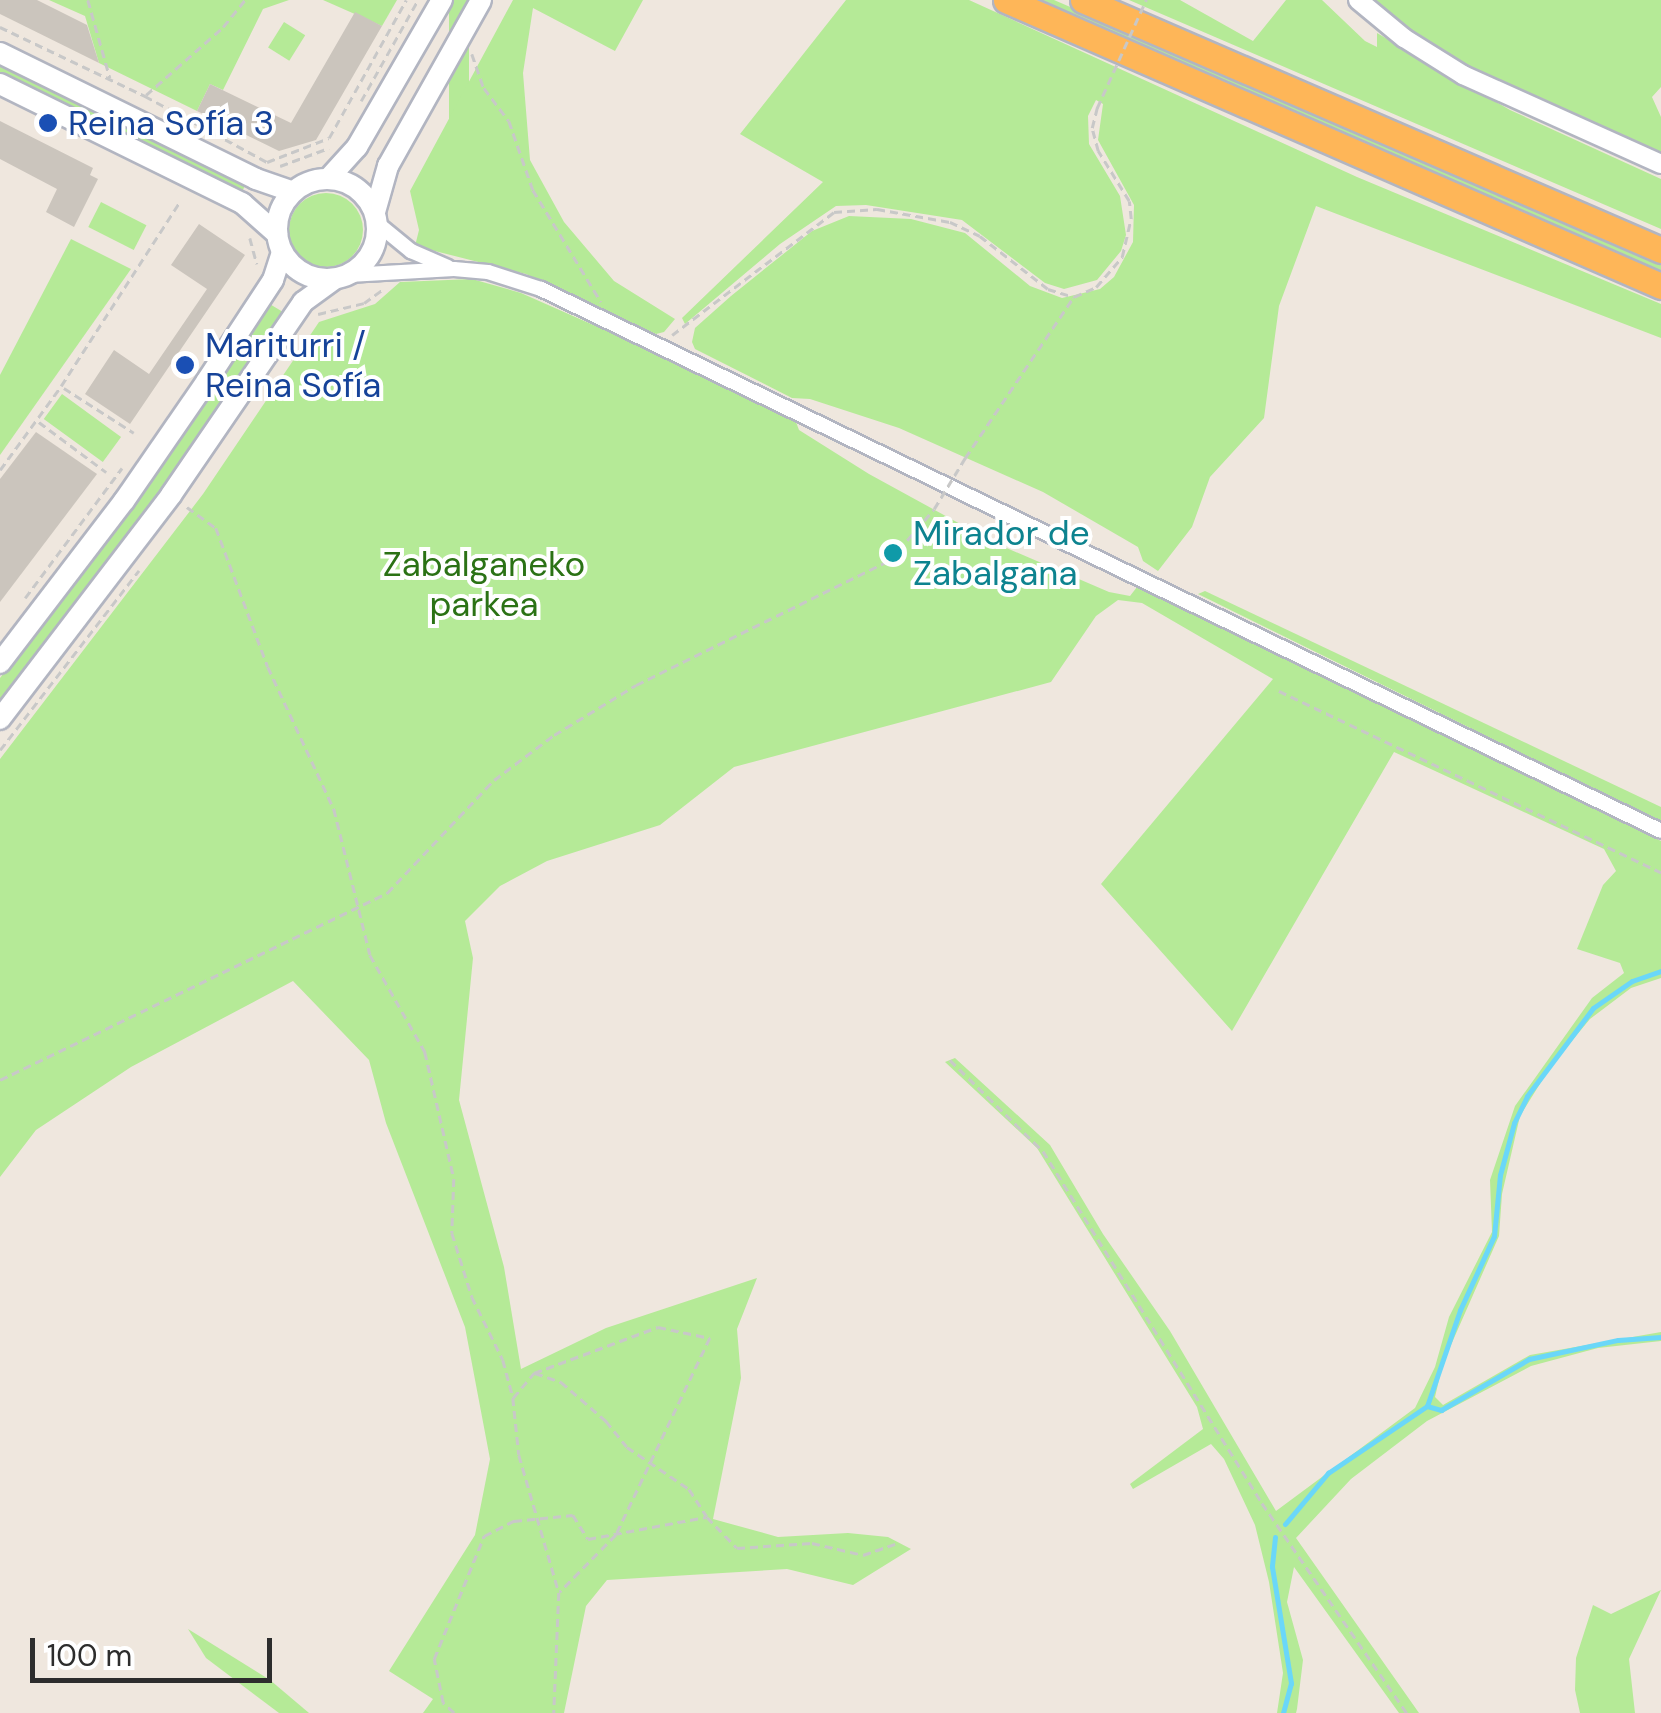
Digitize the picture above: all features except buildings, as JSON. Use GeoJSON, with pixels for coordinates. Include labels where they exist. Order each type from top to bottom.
{"type":"FeatureCollection","features":[{"type":"Feature","properties":{"kind":"highway"},"geometry":{"type":"LineString","coordinates":[[1006,0],[1661,286]]}},
{"type":"Feature","properties":{"kind":"highway"},"geometry":{"type":"LineString","coordinates":[[1083,0],[1661,250]]}},
{"type":"Feature","properties":{"kind":"main road"},"geometry":{"type":"LineString","coordinates":[[0,53],[263,182],[292,192],[328,179],[357,147],[442,0]]}},
{"type":"Feature","properties":{"kind":"main road"},"geometry":{"type":"LineString","coordinates":[[0,720],[171,495],[303,302],[372,254],[388,166],[481,0]]}},
{"type":"Feature","properties":{"kind":"main road"},"geometry":{"type":"LineString","coordinates":[[0,84],[251,208],[303,274],[341,278]]}},
{"type":"Feature","properties":{"kind":"main road"},"geometry":{"type":"LineString","coordinates":[[328,179],[356,188],[376,218]]}},
{"type":"Feature","properties":{"kind":"main road"},"geometry":{"type":"LineString","coordinates":[[0,664],[124,501],[273,280],[278,219],[292,192]]}},
{"type":"Feature","properties":{"kind":"street"},"geometry":{"type":"LineString","coordinates":[[1358,0],[1404,38],[1464,75],[1661,164]]}},
{"type":"Feature","properties":{"kind":"street"},"geometry":{"type":"LineString","coordinates":[[376,218],[411,252],[454,270]]}},
{"type":"Feature","properties":{"kind":"street"},"geometry":{"type":"LineString","coordinates":[[341,278],[454,270],[488,272],[541,289],[1661,831]]}},
{"type":"Feature","properties":{"kind":"path"},"geometry":{"type":"LineString","coordinates":[[88,0],[111,80]]}},
{"type":"Feature","properties":{"kind":"path"},"geometry":{"type":"LineString","coordinates":[[145,96],[223,27],[245,0]]}},
{"type":"Feature","properties":{"kind":"path"},"geometry":{"type":"LineString","coordinates":[[360,103],[418,0]]}},
{"type":"Feature","properties":{"kind":"path"},"geometry":{"type":"LineString","coordinates":[[0,1080],[388,894],[494,780],[554,734],[636,685],[890,560],[934,509],[1074,297],[1110,276],[1130,237],[1129,201],[1098,151],[1092,128],[1097,108],[1146,0]]}},
{"type":"Feature","properties":{"kind":"path"},"geometry":{"type":"LineString","coordinates":[[0,26],[145,96],[267,162],[329,138],[403,1]]}},
{"type":"Feature","properties":{"kind":"path"},"geometry":{"type":"LineString","coordinates":[[472,52],[484,88],[508,121],[542,205],[616,324]]}},
{"type":"Feature","properties":{"kind":"path"},"geometry":{"type":"LineString","coordinates":[[263,182],[271,169],[330,148],[340,137]]}},
{"type":"Feature","properties":{"kind":"path"},"geometry":{"type":"LineString","coordinates":[[0,470],[62,386],[180,201]]}},
{"type":"Feature","properties":{"kind":"path"},"geometry":{"type":"LineString","coordinates":[[251,208],[243,224],[260,270]]}},
{"type":"Feature","properties":{"kind":"path"},"geometry":{"type":"LineString","coordinates":[[659,345],[834,212],[876,209],[950,222],[980,236],[1035,282],[1074,297]]}},
{"type":"Feature","properties":{"kind":"path"},"geometry":{"type":"LineString","coordinates":[[312,322],[317,314],[364,303],[380,294],[392,274]]}},
{"type":"Feature","properties":{"kind":"path"},"geometry":{"type":"LineString","coordinates":[[62,386],[134,433]]}},
{"type":"Feature","properties":{"kind":"path"},"geometry":{"type":"LineString","coordinates":[[37,421],[106,472]]}},
{"type":"Feature","properties":{"kind":"path"},"geometry":{"type":"LineString","coordinates":[[24,599],[132,456]]}},
{"type":"Feature","properties":{"kind":"path"},"geometry":{"type":"LineString","coordinates":[[186,506],[216,528],[268,667],[307,743],[334,809],[370,956],[424,1052],[454,1179],[452,1233],[514,1398],[519,1456],[559,1592],[554,1713]]}},
{"type":"Feature","properties":{"kind":"path"},"geometry":{"type":"LineString","coordinates":[[0,750],[141,566]]}},
{"type":"Feature","properties":{"kind":"path"},"geometry":{"type":"LineString","coordinates":[[1279,691],[1661,872]]}},
{"type":"Feature","properties":{"kind":"path"},"geometry":{"type":"LineString","coordinates":[[950,1060],[1043,1151],[1262,1503],[1407,1713]]}},
{"type":"Feature","properties":{"kind":"path"},"geometry":{"type":"LineString","coordinates":[[514,1398],[534,1373],[658,1327],[710,1338],[616,1536],[559,1592]]}},
{"type":"Feature","properties":{"kind":"path"},"geometry":{"type":"LineString","coordinates":[[534,1373],[561,1382],[606,1421],[627,1447],[689,1489],[707,1517],[737,1548],[812,1543],[863,1555],[895,1544]]}},
{"type":"Feature","properties":{"kind":"path"},"geometry":{"type":"LineString","coordinates":[[454,1713],[444,1702],[434,1659],[484,1536],[514,1521],[573,1514],[588,1539],[707,1517]]}},
{"type":"Feature","properties":{"kind":"green space"},"geometry":{"type":"Polygon","coordinates":[[[49,0],[289,0],[263,9],[223,90],[210,84],[197,111],[99,63],[85,16],[49,0]]]}},
{"type":"Feature","properties":{"kind":"green space"},"geometry":{"type":"Polygon","coordinates":[[[323,0],[397,0],[382,26],[323,0]]]}},
{"type":"Feature","properties":{"kind":"green space"},"geometry":{"type":"Polygon","coordinates":[[[449,0],[469,0],[469,166],[449,166],[449,0]]]}},
{"type":"Feature","properties":{"kind":"green space"},"geometry":{"type":"Polygon","coordinates":[[[513,0],[643,0],[615,51],[533,8],[523,73],[530,160],[564,222],[614,281],[675,319],[664,332],[656,334],[526,274],[415,246],[419,230],[410,191],[513,0]]]}},
{"type":"Feature","properties":{"kind":"green space"},"geometry":{"type":"Polygon","coordinates":[[[846,0],[969,0],[1357,177],[1661,304],[1661,338],[1316,206],[1279,306],[1264,418],[1210,477],[1192,527],[1158,571],[1143,561],[1138,547],[1043,492],[899,428],[810,399],[792,398],[695,349],[695,328],[731,296],[812,231],[849,216],[911,219],[965,233],[1030,286],[1062,298],[1100,289],[1114,277],[1133,242],[1134,205],[1098,140],[1103,104],[1096,100],[1088,116],[1089,144],[1120,196],[1126,235],[1121,251],[1097,280],[1064,289],[1045,283],[962,220],[866,205],[836,206],[780,244],[685,324],[682,318],[823,182],[740,134],[846,0]]]}},
{"type":"Feature","properties":{"kind":"green space"},"geometry":{"type":"Polygon","coordinates":[[[1032,0],[1054,0],[1661,261],[1661,272],[1032,0]]]}},
{"type":"Feature","properties":{"kind":"green space"},"geometry":{"type":"Polygon","coordinates":[[[1129,0],[1180,0],[1253,41],[1286,0],[1322,0],[1365,41],[1377,47],[1377,33],[1510,110],[1661,179],[1661,229],[1129,0]]]}},
{"type":"Feature","properties":{"kind":"green space"},"geometry":{"type":"Polygon","coordinates":[[[1369,0],[1661,0],[1661,87],[1652,97],[1661,117],[1661,155],[1497,82],[1441,52],[1369,0]]]}},
{"type":"Feature","properties":{"kind":"green space"},"geometry":{"type":"Polygon","coordinates":[[[284,22],[305,35],[289,61],[268,47],[284,22]]]}},
{"type":"Feature","properties":{"kind":"green space"},"geometry":{"type":"Polygon","coordinates":[[[0,63],[246,183],[241,195],[0,77],[0,63]]]}},
{"type":"Feature","properties":{"kind":"green space"},"geometry":{"type":"Polygon","coordinates":[[[326,193],[352,204],[363,230],[352,256],[326,267],[300,256],[289,230],[300,204],[326,193]]]}},
{"type":"Feature","properties":{"kind":"green space"},"geometry":{"type":"Polygon","coordinates":[[[101,202],[146,225],[134,250],[88,227],[101,202]]]}},
{"type":"Feature","properties":{"kind":"green space"},"geometry":{"type":"Polygon","coordinates":[[[71,239],[131,269],[0,455],[0,375],[71,239]]]}},
{"type":"Feature","properties":{"kind":"green space","name":"Zabalganeko parkea"},"geometry":{"type":"Polygon","coordinates":[[[472,279],[521,293],[677,362],[796,422],[799,430],[869,474],[995,543],[1109,592],[1130,596],[1137,587],[1661,841],[1661,978],[1631,988],[1590,1019],[1551,1066],[1520,1116],[1502,1194],[1499,1236],[1443,1363],[1435,1397],[1443,1405],[1530,1355],[1661,1332],[1661,1341],[1598,1348],[1531,1366],[1427,1421],[1351,1479],[1296,1538],[1419,1713],[1399,1713],[1294,1567],[1287,1602],[1303,1660],[1296,1713],[1277,1713],[1283,1673],[1269,1582],[1255,1525],[1224,1459],[1211,1444],[1133,1489],[1130,1484],[1203,1429],[1197,1407],[1037,1148],[945,1062],[955,1058],[1050,1145],[1103,1234],[1170,1331],[1276,1511],[1415,1408],[1435,1367],[1449,1317],[1492,1232],[1490,1180],[1515,1106],[1592,998],[1624,973],[1620,963],[1577,949],[1603,885],[1616,871],[1604,849],[1394,752],[1232,1031],[1101,884],[1273,679],[1142,603],[1118,600],[1096,616],[1051,682],[734,767],[660,825],[547,861],[500,886],[465,921],[473,958],[459,1100],[504,1267],[521,1369],[606,1328],[757,1278],[737,1329],[741,1378],[713,1519],[778,1537],[848,1533],[888,1537],[911,1549],[853,1585],[787,1569],[607,1580],[586,1606],[564,1713],[423,1713],[433,1699],[389,1671],[475,1535],[490,1459],[465,1327],[386,1123],[369,1060],[293,981],[131,1067],[36,1130],[0,1177],[0,759],[203,494],[319,322],[375,304],[400,282],[472,279]]]}},
{"type":"Feature","properties":{"kind":"green space"},"geometry":{"type":"Polygon","coordinates":[[[268,303],[283,312],[188,456],[0,703],[0,678],[158,469],[268,303]]]}},
{"type":"Feature","properties":{"kind":"green space"},"geometry":{"type":"Polygon","coordinates":[[[62,394],[121,437],[103,462],[44,419],[62,394]]]}},
{"type":"Feature","properties":{"kind":"green space"},"geometry":{"type":"Polygon","coordinates":[[[1205,591],[1661,807],[1661,822],[1198,594],[1205,591]]]}},
{"type":"Feature","properties":{"kind":"green space"},"geometry":{"type":"Polygon","coordinates":[[[1661,1590],[1629,1659],[1635,1713],[1580,1713],[1575,1690],[1576,1658],[1593,1605],[1611,1614],[1661,1590]]]}},
{"type":"Feature","properties":{"kind":"green space"},"geometry":{"type":"Polygon","coordinates":[[[188,1629],[270,1680],[309,1713],[279,1713],[206,1658],[188,1629]]]}},
{"type":"Feature","properties":{"kind":"waterway"},"geometry":{"type":"LineString","coordinates":[[1285,1524],[1328,1473],[1427,1406],[1460,1310],[1494,1236],[1500,1175],[1514,1123],[1527,1096],[1593,1008],[1632,981],[1661,971]]}},
{"type":"Feature","properties":{"kind":"waterway"},"geometry":{"type":"LineString","coordinates":[[1427,1406],[1441,1410],[1529,1359],[1618,1340],[1661,1337]]}},
{"type":"Feature","properties":{"kind":"waterway"},"geometry":{"type":"LineString","coordinates":[[1275,1537],[1272,1567],[1291,1683],[1283,1713]]}},
{"type":"Feature","properties":{"kind":"place","name":"Reina Sofía 3"},"geometry":{"type":"Point","coordinates":[48,123]}},
{"type":"Feature","properties":{"kind":"place","name":"Mariturri / Reina Sofía"},"geometry":{"type":"Point","coordinates":[185,365]}},
{"type":"Feature","properties":{"kind":"place","name":"Mirador de Zabalgana"},"geometry":{"type":"Point","coordinates":[893,553]}}]}
